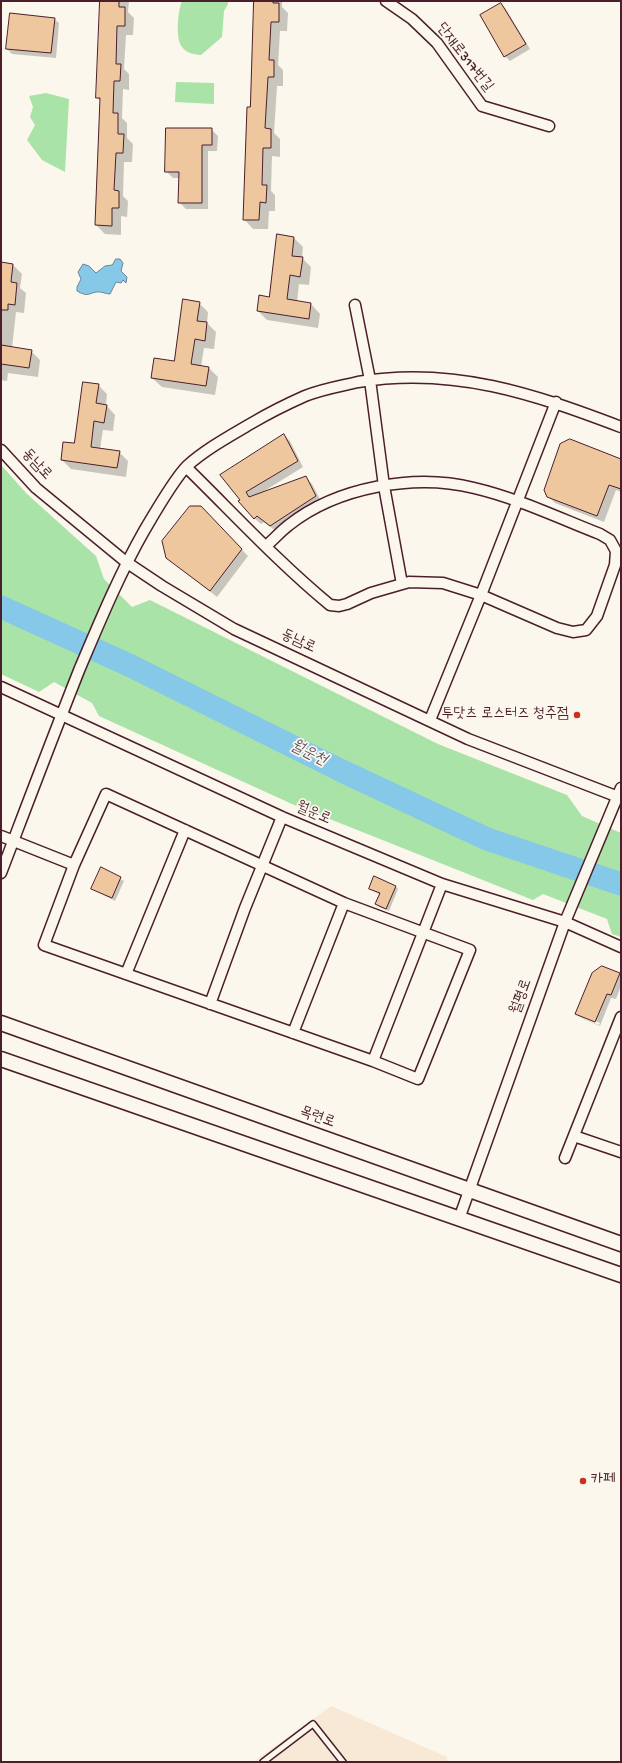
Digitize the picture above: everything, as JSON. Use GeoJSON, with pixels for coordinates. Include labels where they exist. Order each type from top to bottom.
{"type":"FeatureCollection","features":[{"type":"Feature","properties":{"kind":"street","name":"단재로317번길"},"geometry":{"type":"LineString","coordinates":[[386,1],[412,19],[437,43],[482,106],[549,126]]}},
{"type":"Feature","properties":{"kind":"street"},"geometry":{"type":"LineString","coordinates":[[355,305],[370,380],[384,486],[402,584]]}},
{"type":"Feature","properties":{"kind":"street"},"geometry":{"type":"LineString","coordinates":[[1,873],[61,716],[108,600],[126,562],[156,511],[186,467],[225,439],[273,411],[307,395],[340,386],[382,378],[433,377],[478,382],[556,402],[621,426]]}},
{"type":"Feature","properties":{"kind":"street"},"geometry":{"type":"LineString","coordinates":[[430,720],[481,595],[556,402]]}},
{"type":"Feature","properties":{"kind":"street","name":"동남로"},"geometry":{"type":"LineString","coordinates":[[1,450],[36,488],[126,562],[162,586],[234,629],[468,739],[620,794]]}},
{"type":"Feature","properties":{"kind":"street"},"geometry":{"type":"LineString","coordinates":[[186,467],[266,545],[330,604],[339,606],[409,582],[443,583],[481,595],[537,619],[573,632],[586,630],[597,616],[615,565],[616,551],[610,540],[517,502],[466,486],[421,481],[384,486],[351,493],[320,505],[289,524],[266,545]]}},
{"type":"Feature","properties":{"kind":"street","name":"월운로"},"geometry":{"type":"LineString","coordinates":[[1,687],[282,817],[442,884],[565,922],[621,947]]}},
{"type":"Feature","properties":{"kind":"street"},"geometry":{"type":"LineString","coordinates":[[106,794],[185,830],[344,903],[423,934],[470,950],[418,1079],[373,1061],[44,945],[74,864],[106,794]]}},
{"type":"Feature","properties":{"kind":"street","name":"월평로"},"geometry":{"type":"LineString","coordinates":[[459,1219],[565,922],[620,794]]}},
{"type":"Feature","properties":{"kind":"street"},"geometry":{"type":"LineString","coordinates":[[210,1004],[282,817]]}},
{"type":"Feature","properties":{"kind":"street"},"geometry":{"type":"LineString","coordinates":[[126,974],[185,830]]}},
{"type":"Feature","properties":{"kind":"street"},"geometry":{"type":"LineString","coordinates":[[1,836],[74,864]]}},
{"type":"Feature","properties":{"kind":"street"},"geometry":{"type":"LineString","coordinates":[[373,1061],[442,884]]}},
{"type":"Feature","properties":{"kind":"street"},"geometry":{"type":"LineString","coordinates":[[293,1033],[344,903]]}},
{"type":"Feature","properties":{"kind":"street"},"geometry":{"type":"LineString","coordinates":[[565,1158],[621,1017]]}},
{"type":"Feature","properties":{"kind":"street","name":"목련로"},"geometry":{"type":"LineString","coordinates":[[1,1023],[621,1244]]}},
{"type":"Feature","properties":{"kind":"street"},"geometry":{"type":"LineString","coordinates":[[1,1059],[621,1275]]}},
{"type":"Feature","properties":{"kind":"street"},"geometry":{"type":"LineString","coordinates":[[574,1136],[620,1149]]}},
{"type":"Feature","properties":{"kind":"lane"},"geometry":{"type":"LineString","coordinates":[[263,1762],[313,1724],[343,1762]]}},
{"type":"Feature","properties":{"kind":"shaded area"},"geometry":{"type":"Polygon","coordinates":[[[331,1706],[447,1757],[447,1762],[253,1762],[331,1706]]]}},
{"type":"Feature","properties":{"kind":"green space"},"geometry":{"type":"Polygon","coordinates":[[[182,1],[228,1],[224,11],[222,37],[201,55],[188,52],[182,47],[178,38],[179,11],[182,1]]]}},
{"type":"Feature","properties":{"kind":"green space"},"geometry":{"type":"Polygon","coordinates":[[[176,82],[214,83],[214,104],[175,102],[176,82]]]}},
{"type":"Feature","properties":{"kind":"green space"},"geometry":{"type":"Polygon","coordinates":[[[46,93],[69,99],[65,172],[42,160],[27,140],[35,125],[30,117],[33,107],[29,96],[46,93]]]}},
{"type":"Feature","properties":{"kind":"green space"},"geometry":{"type":"Polygon","coordinates":[[[1,465],[27,494],[96,556],[104,579],[132,607],[150,600],[438,744],[567,795],[582,816],[621,833],[621,937],[612,934],[607,919],[543,894],[533,900],[292,804],[99,716],[92,703],[54,682],[39,692],[1,674],[1,465]]]}},
{"type":"Feature","properties":{"kind":"water"},"geometry":{"type":"Polygon","coordinates":[[[116,259],[120,259],[123,263],[121,271],[127,277],[126,283],[123,280],[121,283],[116,282],[110,294],[98,292],[85,294],[77,291],[77,287],[81,279],[78,272],[83,264],[89,266],[96,273],[105,266],[112,265],[116,259]]]}},
{"type":"Feature","properties":{"kind":"building"},"geometry":{"type":"Polygon","coordinates":[[[100,1],[119,1],[119,7],[125,7],[125,26],[117,26],[116,64],[121,64],[120,81],[114,81],[113,113],[118,113],[118,134],[124,134],[123,153],[116,153],[114,190],[119,191],[119,208],[112,208],[112,226],[95,225],[100,98],[96,98],[100,1]]]}},
{"type":"Feature","properties":{"kind":"building"},"geometry":{"type":"Polygon","coordinates":[[[254,1],[273,1],[273,3],[279,3],[279,22],[271,22],[269,60],[274,60],[274,77],[268,77],[265,128],[271,129],[271,148],[263,148],[262,185],[267,185],[266,203],[260,202],[259,220],[243,220],[247,107],[250,107],[254,1]]]}},
{"type":"Feature","properties":{"kind":"building"},"geometry":{"type":"Polygon","coordinates":[[[501,3],[526,44],[504,57],[480,15],[501,3]]]}},
{"type":"Feature","properties":{"kind":"building"},"geometry":{"type":"Polygon","coordinates":[[[10,13],[55,18],[51,53],[6,49],[10,13]]]}},
{"type":"Feature","properties":{"kind":"building"},"geometry":{"type":"Polygon","coordinates":[[[166,128],[212,128],[212,145],[202,145],[202,203],[178,203],[179,172],[165,172],[166,128]]]}},
{"type":"Feature","properties":{"kind":"building"},"geometry":{"type":"Polygon","coordinates":[[[277,234],[294,237],[292,256],[303,257],[300,277],[290,275],[287,299],[311,303],[309,319],[257,311],[259,295],[269,297],[277,234]]]}},
{"type":"Feature","properties":{"kind":"building"},"geometry":{"type":"Polygon","coordinates":[[[1,262],[13,264],[11,282],[17,283],[15,305],[8,304],[8,310],[1,310],[1,262]]]}},
{"type":"Feature","properties":{"kind":"building"},"geometry":{"type":"Polygon","coordinates":[[[183,299],[200,302],[197,321],[207,322],[205,341],[195,339],[191,364],[209,367],[206,386],[151,378],[154,358],[174,361],[183,299]]]}},
{"type":"Feature","properties":{"kind":"building"},"geometry":{"type":"Polygon","coordinates":[[[1,345],[32,350],[29,368],[1,364],[1,345]]]}},
{"type":"Feature","properties":{"kind":"building"},"geometry":{"type":"Polygon","coordinates":[[[83,382],[99,384],[96,403],[107,405],[104,423],[94,421],[91,447],[120,451],[117,468],[61,460],[63,442],[74,443],[83,382]]]}},
{"type":"Feature","properties":{"kind":"building"},"geometry":{"type":"Polygon","coordinates":[[[284,434],[298,461],[246,492],[249,497],[306,476],[316,496],[270,526],[257,516],[254,519],[238,501],[240,500],[220,475],[284,434]]]}},
{"type":"Feature","properties":{"kind":"building"},"geometry":{"type":"Polygon","coordinates":[[[570,439],[621,459],[621,489],[609,485],[597,516],[547,497],[544,490],[560,444],[570,439]]]}},
{"type":"Feature","properties":{"kind":"building"},"geometry":{"type":"Polygon","coordinates":[[[190,506],[201,506],[242,549],[210,591],[166,558],[162,541],[190,506]]]}},
{"type":"Feature","properties":{"kind":"building"},"geometry":{"type":"Polygon","coordinates":[[[101,867],[121,877],[112,898],[91,889],[101,867]]]}},
{"type":"Feature","properties":{"kind":"building"},"geometry":{"type":"Polygon","coordinates":[[[374,876],[396,886],[386,909],[375,904],[380,893],[369,889],[374,876]]]}},
{"type":"Feature","properties":{"kind":"building"},"geometry":{"type":"Polygon","coordinates":[[[602,966],[620,973],[611,995],[607,994],[595,1022],[575,1014],[592,973],[602,966]]]}},
{"type":"Feature","properties":{"kind":"waterway","name":"월운천"},"geometry":{"type":"LineString","coordinates":[[1,607],[131,666],[342,771],[487,839],[621,884]]}},
{"type":"Feature","properties":{"kind":"place","name":"투닷츠 로스터즈 청주점"},"geometry":{"type":"Point","coordinates":[577,715]}},
{"type":"Feature","properties":{"kind":"place","name":"카페"},"geometry":{"type":"Point","coordinates":[583,1481]}}]}
